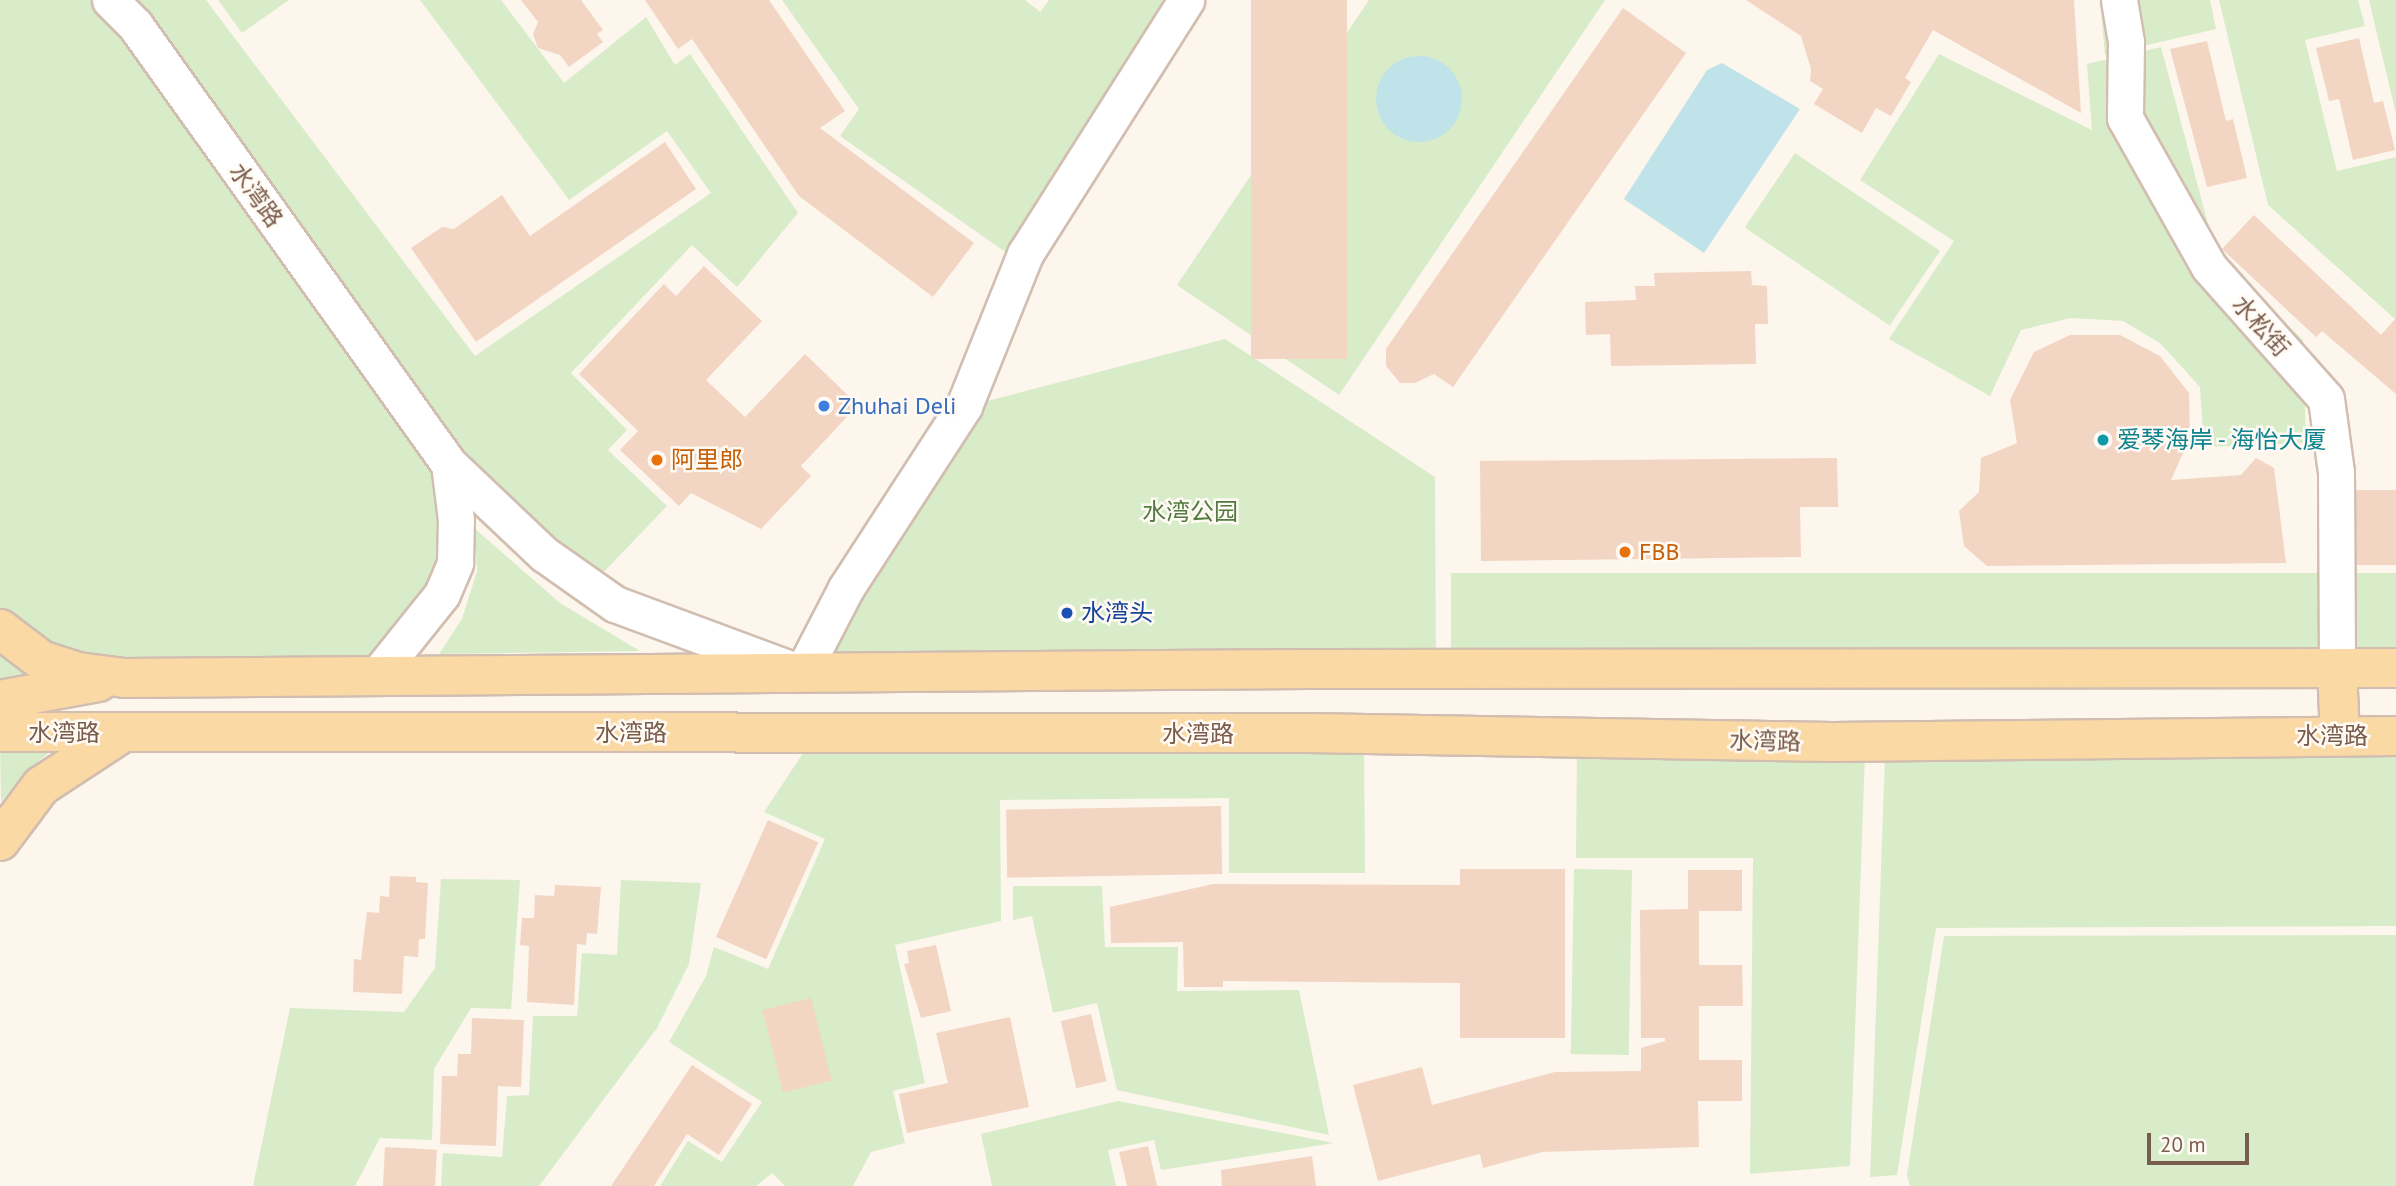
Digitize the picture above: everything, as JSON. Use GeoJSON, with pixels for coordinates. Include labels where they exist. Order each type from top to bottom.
{"type":"FeatureCollection","features":[{"type":"Feature","properties":{"kind":"main road","name":"水湾路"},"geometry":{"type":"LineString","coordinates":[[0,629],[41,660],[78,672],[125,678],[378,674],[2396,668]]}},
{"type":"Feature","properties":{"kind":"main road"},"geometry":{"type":"LineString","coordinates":[[2337,669],[2340,736]]}},
{"type":"Feature","properties":{"kind":"main road"},"geometry":{"type":"LineString","coordinates":[[0,700],[125,678]]}},
{"type":"Feature","properties":{"kind":"main road","name":"水湾路"},"geometry":{"type":"LineString","coordinates":[[0,732],[1308,733],[1833,742],[2396,736]]}},
{"type":"Feature","properties":{"kind":"main road"},"geometry":{"type":"LineString","coordinates":[[0,841],[41,786],[122,733]]}},
{"type":"Feature","properties":{"kind":"street","name":"水湾路"},"geometry":{"type":"LineString","coordinates":[[110,0],[135,25],[449,464],[544,554],[615,604],[802,673]]}},
{"type":"Feature","properties":{"kind":"street"},"geometry":{"type":"LineString","coordinates":[[802,673],[846,588],[964,406],[1024,254],[1186,0]]}},
{"type":"Feature","properties":{"kind":"street","name":"水松街"},"geometry":{"type":"LineString","coordinates":[[2119,0],[2126,42],[2125,118],[2208,267],[2326,399],[2336,472],[2337,669]]}},
{"type":"Feature","properties":{"kind":"street"},"geometry":{"type":"LineString","coordinates":[[378,674],[442,594],[455,563],[456,520],[449,464]]}},
{"type":"Feature","properties":{"kind":"green space"},"geometry":{"type":"Polygon","coordinates":[[[0,0],[108,0],[447,464],[454,563],[378,674],[46,657],[0,617],[0,0]]]}},
{"type":"Feature","properties":{"kind":"green space"},"geometry":{"type":"Polygon","coordinates":[[[120,0],[206,0],[475,356],[711,193],[667,131],[569,200],[420,0],[501,0],[564,83],[646,17],[675,65],[690,54],[798,213],[737,287],[692,245],[571,373],[627,430],[608,450],[667,506],[598,578],[454,457],[120,0]]]}},
{"type":"Feature","properties":{"kind":"green space"},"geometry":{"type":"Polygon","coordinates":[[[218,0],[289,0],[242,33],[218,0]]]}},
{"type":"Feature","properties":{"kind":"green space"},"geometry":{"type":"Polygon","coordinates":[[[782,0],[1025,0],[1040,12],[1049,0],[1169,0],[1011,256],[840,136],[859,109],[782,0]]]}},
{"type":"Feature","properties":{"kind":"green space"},"geometry":{"type":"Polygon","coordinates":[[[1369,0],[1605,0],[1339,395],[1177,285],[1369,0]]]}},
{"type":"Feature","properties":{"kind":"green space"},"geometry":{"type":"Polygon","coordinates":[[[2100,0],[2210,0],[2216,29],[2105,55],[2100,0]]]}},
{"type":"Feature","properties":{"kind":"green space"},"geometry":{"type":"Polygon","coordinates":[[[2219,0],[2358,0],[2365,26],[2305,40],[2337,171],[2396,157],[2396,320],[2268,205],[2219,0]]]}},
{"type":"Feature","properties":{"kind":"green space"},"geometry":{"type":"Polygon","coordinates":[[[2369,0],[2396,0],[2396,114],[2369,0]]]}},
{"type":"Feature","properties":{"kind":"green space"},"geometry":{"type":"Polygon","coordinates":[[[2161,47],[2217,258],[2303,340],[2306,443],[2204,447],[2200,387],[2160,343],[2123,321],[2071,318],[2021,330],[1990,396],[1889,339],[1954,241],[1860,180],[1939,54],[2092,130],[2087,64],[2161,47]]]}},
{"type":"Feature","properties":{"kind":"green space"},"geometry":{"type":"Polygon","coordinates":[[[1795,153],[1940,251],[1890,325],[1745,228],[1795,153]]]}},
{"type":"Feature","properties":{"kind":"green space","name":"水湾公园"},"geometry":{"type":"Polygon","coordinates":[[[1225,339],[1435,477],[1436,669],[803,673],[964,407],[1225,339]]]}},
{"type":"Feature","properties":{"kind":"green space"},"geometry":{"type":"Polygon","coordinates":[[[474,528],[560,603],[640,651],[439,654],[462,619],[477,571],[474,528]]]}},
{"type":"Feature","properties":{"kind":"green space"},"geometry":{"type":"Polygon","coordinates":[[[1451,573],[2396,573],[2396,657],[1451,657],[1451,573]]]}},
{"type":"Feature","properties":{"kind":"green space"},"geometry":{"type":"Polygon","coordinates":[[[0,643],[58,678],[0,692],[0,643]]]}},
{"type":"Feature","properties":{"kind":"green space"},"geometry":{"type":"Polygon","coordinates":[[[0,739],[56,747],[24,773],[1,802],[0,739]]]}},
{"type":"Feature","properties":{"kind":"green space"},"geometry":{"type":"Polygon","coordinates":[[[807,747],[1364,747],[1365,873],[1229,873],[1229,798],[1000,800],[1001,921],[895,945],[925,1083],[893,1091],[905,1143],[871,1152],[853,1186],[785,1186],[772,1173],[756,1186],[660,1186],[688,1141],[722,1162],[762,1102],[669,1042],[706,976],[714,947],[768,969],[825,839],[764,812],[807,747]]]}},
{"type":"Feature","properties":{"kind":"green space"},"geometry":{"type":"Polygon","coordinates":[[[1577,751],[1865,756],[1850,1166],[1750,1174],[1753,858],[1576,858],[1577,751]]]}},
{"type":"Feature","properties":{"kind":"green space"},"geometry":{"type":"Polygon","coordinates":[[[2396,751],[2396,926],[1936,928],[1897,1175],[1870,1177],[1885,756],[2396,751]]]}},
{"type":"Feature","properties":{"kind":"green space"},"geometry":{"type":"Polygon","coordinates":[[[1574,869],[1632,870],[1629,1055],[1571,1054],[1574,869]]]}},
{"type":"Feature","properties":{"kind":"green space"},"geometry":{"type":"Polygon","coordinates":[[[441,879],[520,880],[511,1009],[471,1008],[434,1069],[432,1140],[380,1138],[355,1186],[253,1186],[290,1008],[404,1012],[435,968],[441,879]]]}},
{"type":"Feature","properties":{"kind":"green space"},"geometry":{"type":"Polygon","coordinates":[[[621,880],[701,883],[689,964],[657,1028],[539,1186],[441,1186],[443,1153],[502,1157],[507,1096],[529,1095],[533,1016],[577,1016],[582,953],[617,955],[621,880]]]}},
{"type":"Feature","properties":{"kind":"green space"},"geometry":{"type":"Polygon","coordinates":[[[1013,886],[1102,886],[1105,947],[1178,947],[1177,991],[1299,990],[1329,1135],[1117,1090],[1097,1003],[1053,1013],[1032,916],[1013,920],[1013,886]]]}},
{"type":"Feature","properties":{"kind":"green space"},"geometry":{"type":"Polygon","coordinates":[[[2396,935],[2396,1186],[1910,1186],[1907,1175],[1944,936],[2396,935]]]}},
{"type":"Feature","properties":{"kind":"green space"},"geometry":{"type":"Polygon","coordinates":[[[1118,1101],[1334,1143],[1161,1170],[1154,1140],[1108,1150],[1116,1186],[992,1186],[981,1134],[1118,1101]]]}},
{"type":"Feature","properties":{"kind":"water"},"geometry":{"type":"Polygon","coordinates":[[[1411,56],[1427,56],[1450,68],[1459,82],[1462,99],[1459,116],[1450,130],[1427,142],[1411,142],[1395,135],[1383,123],[1376,107],[1376,91],[1383,75],[1395,63],[1411,56]]]}},
{"type":"Feature","properties":{"kind":"water"},"geometry":{"type":"Polygon","coordinates":[[[1722,63],[1800,109],[1704,253],[1624,199],[1707,70],[1722,63]]]}},
{"type":"Feature","properties":{"kind":"building"},"geometry":{"type":"Polygon","coordinates":[[[521,0],[581,0],[603,30],[597,34],[603,42],[569,67],[560,55],[538,48],[533,34],[538,22],[521,0]]]}},
{"type":"Feature","properties":{"kind":"building"},"geometry":{"type":"Polygon","coordinates":[[[645,0],[769,0],[845,111],[820,128],[974,243],[933,297],[799,196],[692,39],[678,49],[645,0]]]}},
{"type":"Feature","properties":{"kind":"building"},"geometry":{"type":"Polygon","coordinates":[[[1251,0],[1347,0],[1347,359],[1251,359],[1251,0]]]}},
{"type":"Feature","properties":{"kind":"building"},"geometry":{"type":"Polygon","coordinates":[[[1746,0],[2074,0],[2081,113],[1933,30],[1905,78],[1911,82],[1891,116],[1876,108],[1862,133],[1814,104],[1823,89],[1810,81],[1811,69],[1801,36],[1746,0]]]}},
{"type":"Feature","properties":{"kind":"building"},"geometry":{"type":"Polygon","coordinates":[[[1623,8],[1686,53],[1453,387],[1434,374],[1415,383],[1400,383],[1386,366],[1386,349],[1623,8]]]}},
{"type":"Feature","properties":{"kind":"building"},"geometry":{"type":"Polygon","coordinates":[[[2359,38],[2374,103],[2383,101],[2395,150],[2353,160],[2339,99],[2329,101],[2316,48],[2359,38]]]}},
{"type":"Feature","properties":{"kind":"building"},"geometry":{"type":"Polygon","coordinates":[[[2207,41],[2226,121],[2233,119],[2247,178],[2207,187],[2170,49],[2207,41]]]}},
{"type":"Feature","properties":{"kind":"building"},"geometry":{"type":"Polygon","coordinates":[[[665,142],[696,189],[476,342],[411,248],[442,227],[454,229],[502,195],[530,236],[665,142]]]}},
{"type":"Feature","properties":{"kind":"building"},"geometry":{"type":"Polygon","coordinates":[[[2254,215],[2381,335],[2396,318],[2396,394],[2322,331],[2316,337],[2222,249],[2254,215]]]}},
{"type":"Feature","properties":{"kind":"building"},"geometry":{"type":"Polygon","coordinates":[[[704,266],[762,321],[706,380],[745,417],[805,354],[858,405],[801,466],[811,476],[761,529],[691,493],[679,506],[620,450],[638,431],[579,374],[664,284],[676,296],[704,266]]]}},
{"type":"Feature","properties":{"kind":"building"},"geometry":{"type":"Polygon","coordinates":[[[1751,271],[1752,285],[1767,286],[1768,324],[1755,324],[1756,364],[1611,366],[1610,334],[1586,335],[1585,302],[1636,300],[1635,286],[1655,286],[1654,273],[1751,271]]]}},
{"type":"Feature","properties":{"kind":"building","name":"爱琴海岸 - 海怡大厦"},"geometry":{"type":"Polygon","coordinates":[[[2070,335],[2120,335],[2160,356],[2189,393],[2190,437],[2171,480],[2241,475],[2256,458],[2274,468],[2286,563],[1987,566],[1964,546],[1959,511],[1979,492],[1981,458],[2017,443],[2010,400],[2034,352],[2070,335]]]}},
{"type":"Feature","properties":{"kind":"building"},"geometry":{"type":"Polygon","coordinates":[[[1837,458],[1838,507],[1800,507],[1801,557],[1481,561],[1480,461],[1837,458]]]}},
{"type":"Feature","properties":{"kind":"building"},"geometry":{"type":"Polygon","coordinates":[[[2356,490],[2396,490],[2396,565],[2356,565],[2356,490]]]}},
{"type":"Feature","properties":{"kind":"building"},"geometry":{"type":"Polygon","coordinates":[[[1221,806],[1222,874],[1007,878],[1006,810],[1221,806]]]}},
{"type":"Feature","properties":{"kind":"building"},"geometry":{"type":"Polygon","coordinates":[[[768,820],[818,842],[766,959],[716,937],[768,820]]]}},
{"type":"Feature","properties":{"kind":"building"},"geometry":{"type":"Polygon","coordinates":[[[1460,869],[1565,869],[1565,1038],[1460,1038],[1460,983],[1223,981],[1223,987],[1184,987],[1183,942],[1111,943],[1110,907],[1213,884],[1460,885],[1460,869]]]}},
{"type":"Feature","properties":{"kind":"building"},"geometry":{"type":"Polygon","coordinates":[[[1688,870],[1742,870],[1742,911],[1699,911],[1699,965],[1742,965],[1743,1006],[1699,1006],[1699,1060],[1742,1060],[1742,1101],[1698,1101],[1699,1147],[1542,1152],[1483,1168],[1480,1154],[1378,1181],[1353,1085],[1422,1067],[1432,1105],[1555,1072],[1641,1071],[1641,1048],[1665,1041],[1665,1038],[1641,1038],[1640,910],[1688,909],[1688,870]]]}},
{"type":"Feature","properties":{"kind":"building"},"geometry":{"type":"Polygon","coordinates":[[[390,876],[416,877],[416,882],[428,883],[425,939],[419,939],[418,957],[404,956],[402,994],[353,992],[354,959],[361,960],[367,912],[379,913],[380,896],[389,897],[390,876]]]}},
{"type":"Feature","properties":{"kind":"building"},"geometry":{"type":"Polygon","coordinates":[[[555,885],[601,887],[597,934],[587,933],[586,945],[577,944],[574,1005],[527,1002],[529,946],[520,945],[522,918],[534,918],[535,895],[554,896],[555,885]]]}},
{"type":"Feature","properties":{"kind":"building"},"geometry":{"type":"Polygon","coordinates":[[[936,945],[951,1011],[921,1018],[904,964],[909,963],[907,951],[936,945]]]}},
{"type":"Feature","properties":{"kind":"building"},"geometry":{"type":"Polygon","coordinates":[[[811,998],[832,1080],[783,1093],[762,1010],[811,998]]]}},
{"type":"Feature","properties":{"kind":"building"},"geometry":{"type":"Polygon","coordinates":[[[1091,1014],[1107,1081],[1076,1088],[1061,1021],[1091,1014]]]}},
{"type":"Feature","properties":{"kind":"building"},"geometry":{"type":"Polygon","coordinates":[[[1010,1017],[1029,1107],[907,1133],[899,1094],[948,1083],[936,1033],[1010,1017]]]}},
{"type":"Feature","properties":{"kind":"building"},"geometry":{"type":"Polygon","coordinates":[[[472,1018],[524,1020],[521,1087],[498,1086],[496,1146],[440,1144],[442,1076],[457,1076],[458,1054],[471,1054],[472,1018]]]}},
{"type":"Feature","properties":{"kind":"building"},"geometry":{"type":"Polygon","coordinates":[[[692,1065],[752,1104],[719,1155],[687,1134],[654,1186],[611,1186],[692,1065]]]}},
{"type":"Feature","properties":{"kind":"building"},"geometry":{"type":"Polygon","coordinates":[[[1148,1146],[1157,1186],[1127,1186],[1119,1152],[1148,1146]]]}},
{"type":"Feature","properties":{"kind":"building"},"geometry":{"type":"Polygon","coordinates":[[[385,1147],[437,1150],[435,1186],[383,1186],[385,1147]]]}},
{"type":"Feature","properties":{"kind":"building"},"geometry":{"type":"Polygon","coordinates":[[[1312,1156],[1316,1186],[1222,1186],[1221,1170],[1312,1156]]]}},
{"type":"Feature","properties":{"kind":"place","name":"Zhuhai Deli"},"geometry":{"type":"Point","coordinates":[824,406]}},
{"type":"Feature","properties":{"kind":"place","name":"爱琴海岸 - 海怡大厦"},"geometry":{"type":"Point","coordinates":[2103,440]}},
{"type":"Feature","properties":{"kind":"place","name":"阿里郎"},"geometry":{"type":"Point","coordinates":[657,460]}},
{"type":"Feature","properties":{"kind":"place","name":"FBB"},"geometry":{"type":"Point","coordinates":[1625,552]}},
{"type":"Feature","properties":{"kind":"place","name":"水湾头"},"geometry":{"type":"Point","coordinates":[1067,613]}}]}
